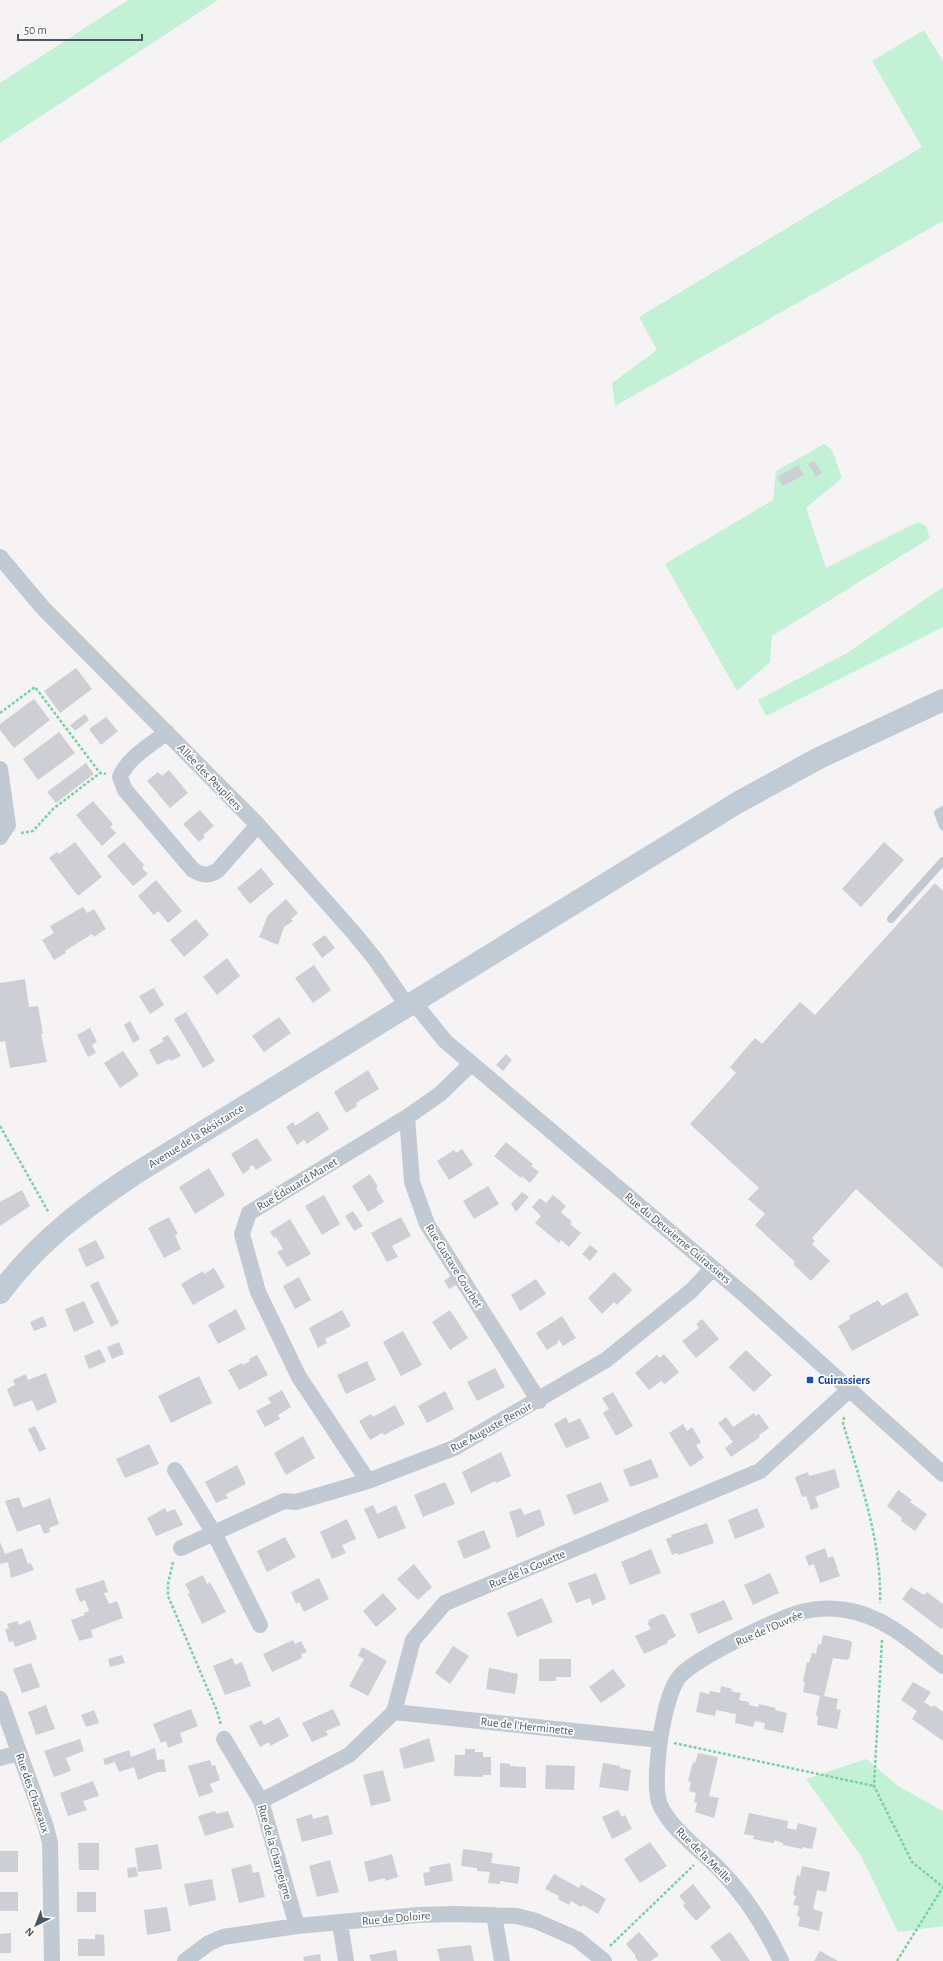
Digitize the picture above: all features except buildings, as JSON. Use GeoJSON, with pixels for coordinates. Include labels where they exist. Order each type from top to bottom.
{"type":"FeatureCollection","features":[{"type":"Feature","properties":{"kind":"main road","name":"Avenue de la Résistance"},"geometry":{"type":"LineString","coordinates":[[0,1292],[27,1260],[58,1229],[133,1175],[737,803],[817,759],[943,700]]}},
{"type":"Feature","properties":{"kind":"street","name":"Allée des Peupliers"},"geometry":{"type":"LineString","coordinates":[[0,557],[44,608],[258,825],[362,943],[402,998],[411,1005]]}},
{"type":"Feature","properties":{"kind":"street"},"geometry":{"type":"LineString","coordinates":[[167,732],[130,761],[124,768],[120,777],[125,790],[194,870],[202,875],[211,874],[218,870],[258,825]]}},
{"type":"Feature","properties":{"kind":"street"},"geometry":{"type":"LineString","coordinates":[[0,769],[8,825],[3,833]]}},
{"type":"Feature","properties":{"kind":"street","name":"Rue du Deuxieme Cuirassiers"},"geometry":{"type":"LineString","coordinates":[[411,1005],[420,1010],[445,1041],[471,1064],[747,1297],[943,1474]]}},
{"type":"Feature","properties":{"kind":"street","name":"Rue Édouard Manet"},"geometry":{"type":"LineString","coordinates":[[368,1480],[299,1377],[258,1292],[242,1234],[250,1213],[407,1117],[440,1094],[471,1064]]}},
{"type":"Feature","properties":{"kind":"street","name":"Rue Gustave Courbet"},"geometry":{"type":"LineString","coordinates":[[407,1117],[412,1182],[427,1224],[538,1401]]}},
{"type":"Feature","properties":{"kind":"street","name":"Rue Auguste Renoir"},"geometry":{"type":"LineString","coordinates":[[181,1548],[284,1501],[296,1502],[368,1480],[454,1448],[538,1401],[606,1360],[691,1291],[713,1268]]}},
{"type":"Feature","properties":{"kind":"street","name":"Rue de la Gouette"},"geometry":{"type":"LineString","coordinates":[[394,1712],[413,1640],[445,1603],[760,1471],[849,1390]]}},
{"type":"Feature","properties":{"kind":"street"},"geometry":{"type":"LineString","coordinates":[[175,1470],[214,1533],[260,1625]]}},
{"type":"Feature","properties":{"kind":"street","name":"Rue de l'Ouvrée"},"geometry":{"type":"LineString","coordinates":[[660,1740],[664,1718],[672,1690],[679,1677],[692,1666],[707,1657],[772,1624],[806,1611],[828,1608],[864,1613],[899,1632],[943,1666]]}},
{"type":"Feature","properties":{"kind":"street","name":"Rue des Chazeaux"},"geometry":{"type":"LineString","coordinates":[[0,1699],[46,1827],[50,1843],[52,1961]]}},
{"type":"Feature","properties":{"kind":"street"},"geometry":{"type":"LineString","coordinates":[[260,1801],[349,1755],[394,1712]]}},
{"type":"Feature","properties":{"kind":"street","name":"Rue de l'Herminette"},"geometry":{"type":"LineString","coordinates":[[394,1712],[660,1740]]}},
{"type":"Feature","properties":{"kind":"street","name":"Rue de la Charpeigne"},"geometry":{"type":"LineString","coordinates":[[224,1739],[260,1801],[297,1926]]}},
{"type":"Feature","properties":{"kind":"street","name":"Rue de la Meille"},"geometry":{"type":"LineString","coordinates":[[660,1740],[657,1788],[659,1802],[666,1815],[675,1827],[722,1871],[741,1895],[765,1929],[781,1961]]}},
{"type":"Feature","properties":{"kind":"street"},"geometry":{"type":"LineString","coordinates":[[0,1758],[19,1752]]}},
{"type":"Feature","properties":{"kind":"street","name":"Rue de Doloire"},"geometry":{"type":"LineString","coordinates":[[185,1961],[209,1943],[223,1937],[297,1926],[418,1915],[517,1916],[553,1927],[577,1939],[602,1959]]}},
{"type":"Feature","properties":{"kind":"street"},"geometry":{"type":"LineString","coordinates":[[494,1915],[502,1961]]}},
{"type":"Feature","properties":{"kind":"street"},"geometry":{"type":"LineString","coordinates":[[340,1923],[346,1961]]}},
{"type":"Feature","properties":{"kind":"lane"},"geometry":{"type":"LineString","coordinates":[[943,810],[938,812],[943,826]]}},
{"type":"Feature","properties":{"kind":"lane"},"geometry":{"type":"LineString","coordinates":[[891,919],[943,861]]}},
{"type":"Feature","properties":{"kind":"path"},"geometry":{"type":"LineString","coordinates":[[0,714],[35,687],[100,773],[120,777]]}},
{"type":"Feature","properties":{"kind":"path"},"geometry":{"type":"LineString","coordinates":[[3,833],[17,834],[33,831],[53,809],[100,773]]}},
{"type":"Feature","properties":{"kind":"path"},"geometry":{"type":"LineString","coordinates":[[0,1126],[58,1229]]}},
{"type":"Feature","properties":{"kind":"path"},"geometry":{"type":"LineString","coordinates":[[846,1412],[843,1423],[868,1507],[876,1549],[881,1588],[880,1610],[883,1623],[874,1786],[912,1862],[943,1887],[897,1961]]}},
{"type":"Feature","properties":{"kind":"path"},"geometry":{"type":"LineString","coordinates":[[181,1548],[172,1563],[168,1584],[168,1596],[217,1711],[224,1739]]}},
{"type":"Feature","properties":{"kind":"path"},"geometry":{"type":"LineString","coordinates":[[660,1740],[874,1786]]}},
{"type":"Feature","properties":{"kind":"path"},"geometry":{"type":"LineString","coordinates":[[602,1959],[705,1855]]}},
{"type":"Feature","properties":{"kind":"green space"},"geometry":{"type":"Polygon","coordinates":[[[128,0],[218,0],[0,143],[0,83],[128,0]]]}},
{"type":"Feature","properties":{"kind":"green space"},"geometry":{"type":"Polygon","coordinates":[[[924,30],[943,61],[943,221],[615,406],[612,383],[657,350],[639,317],[922,147],[872,61],[924,30]]]}},
{"type":"Feature","properties":{"kind":"green space"},"geometry":{"type":"Polygon","coordinates":[[[824,444],[832,450],[842,478],[806,508],[826,568],[918,522],[926,526],[930,538],[772,636],[770,662],[737,691],[665,564],[773,500],[776,471],[824,444]]]}},
{"type":"Feature","properties":{"kind":"green space"},"geometry":{"type":"Polygon","coordinates":[[[943,587],[943,627],[766,716],[758,700],[847,653],[943,587]]]}},
{"type":"Feature","properties":{"kind":"green space"},"geometry":{"type":"Polygon","coordinates":[[[866,1759],[898,1786],[943,1811],[943,1926],[898,1932],[861,1856],[806,1779],[866,1759]]]}},
{"type":"Feature","properties":{"kind":"place","name":"Cuirassiers"},"geometry":{"type":"Point","coordinates":[810,1380]}}]}
